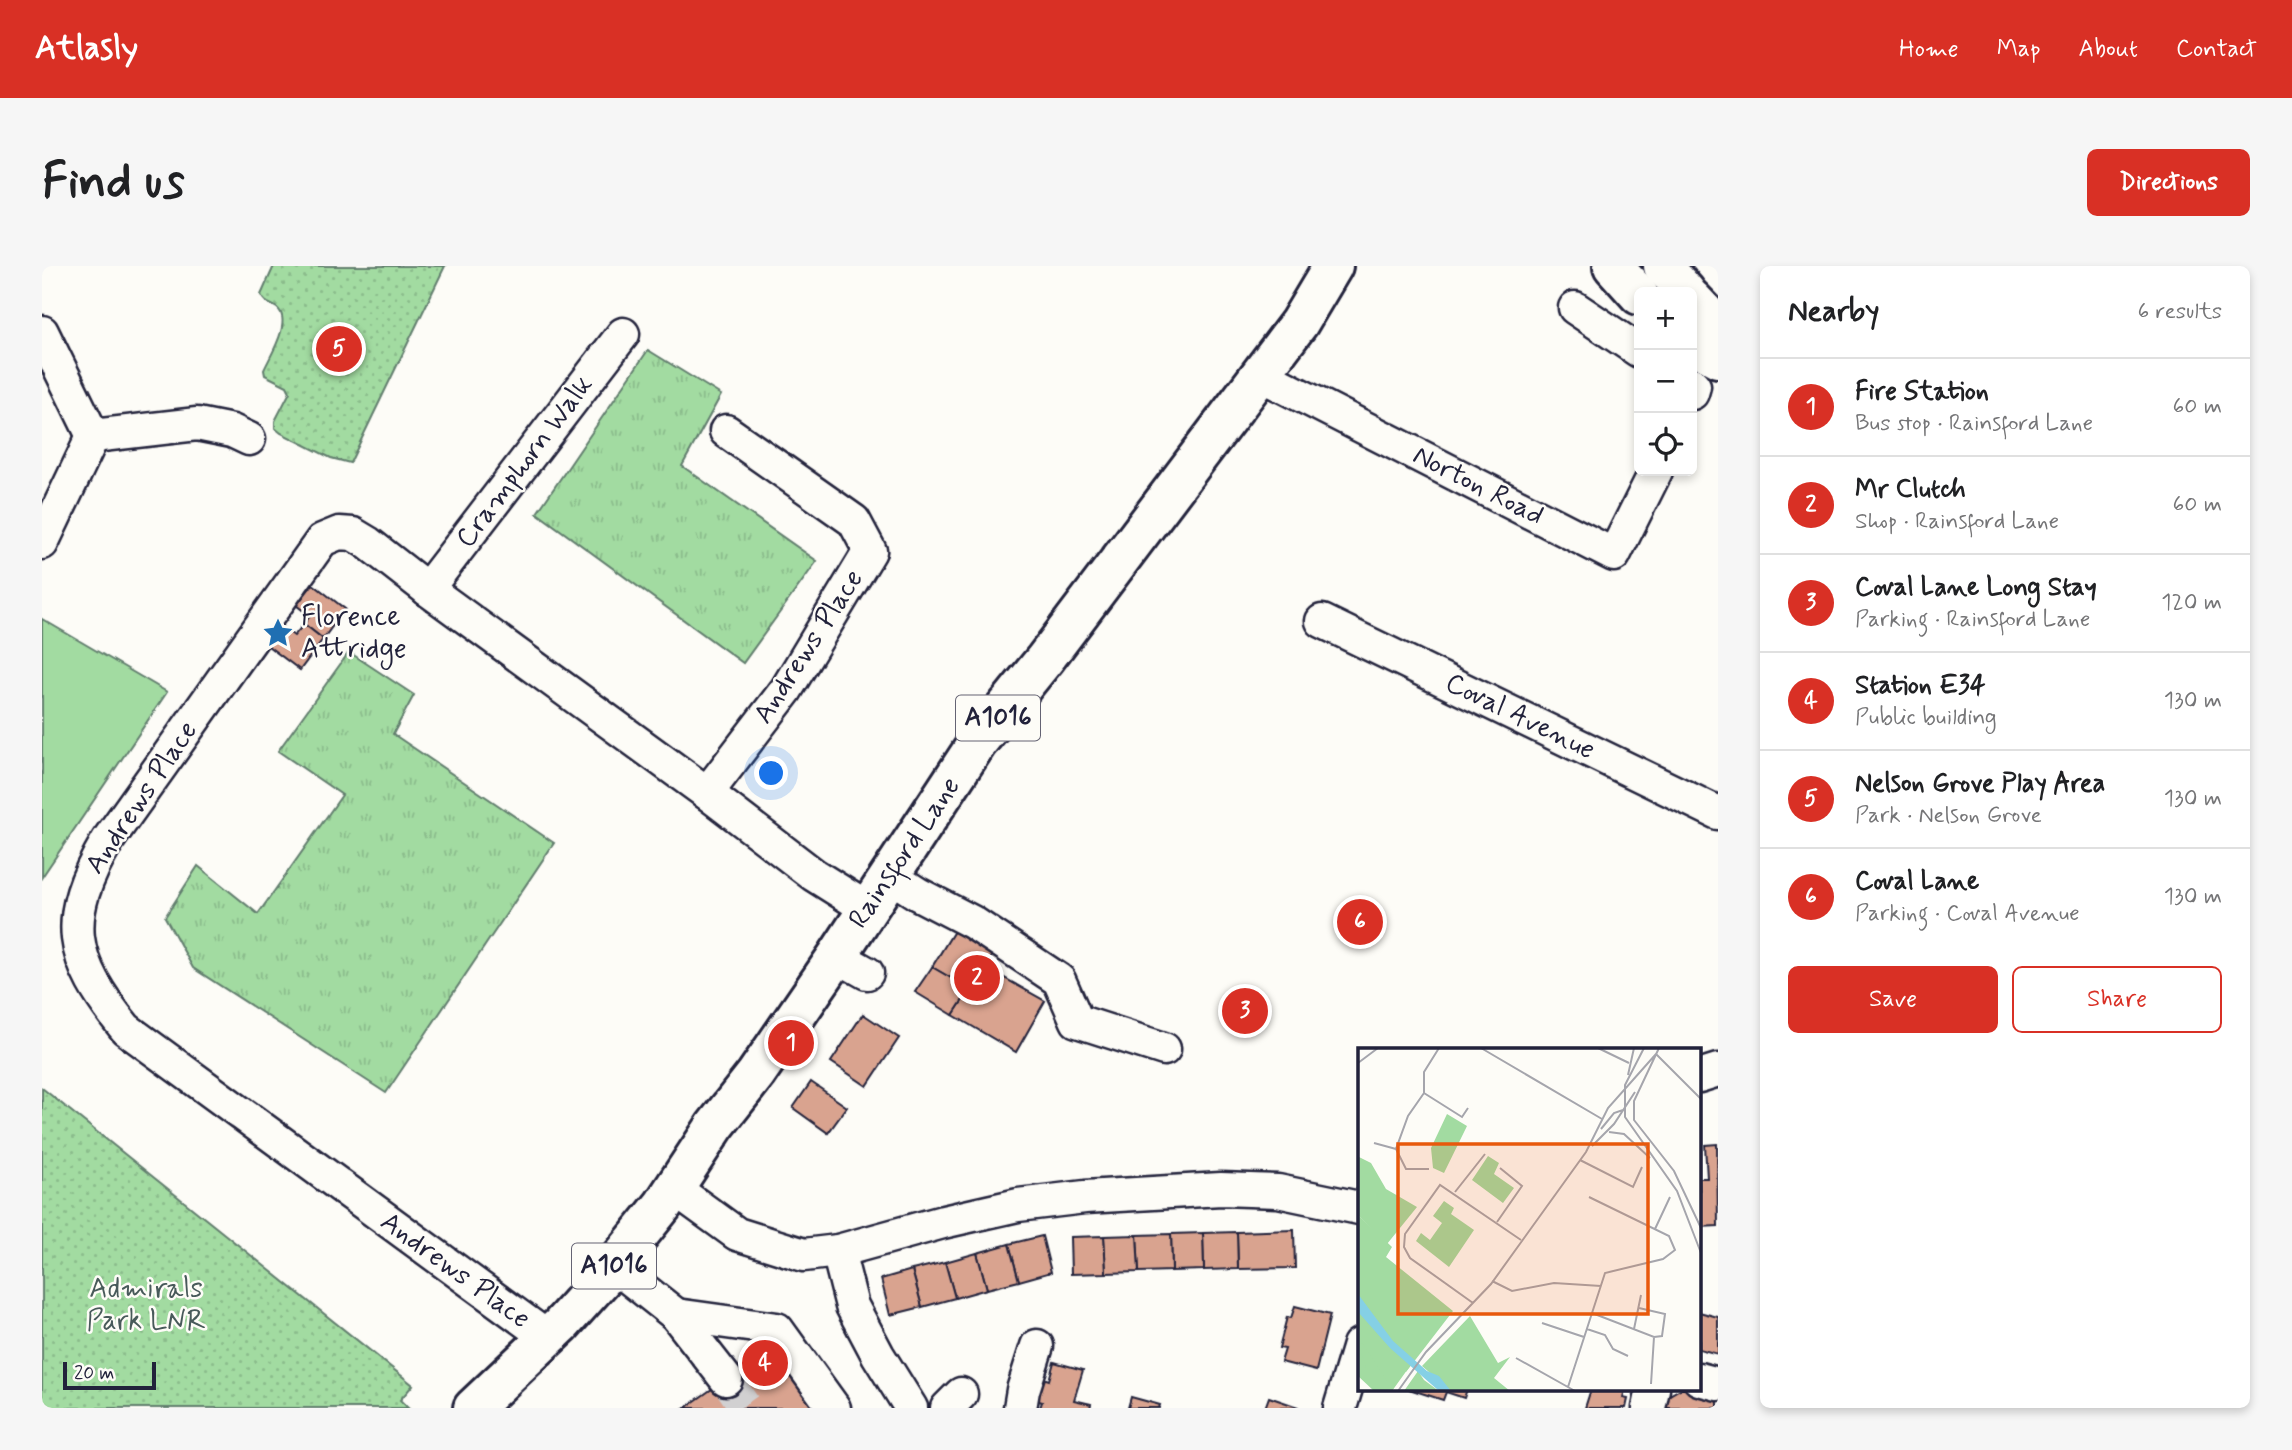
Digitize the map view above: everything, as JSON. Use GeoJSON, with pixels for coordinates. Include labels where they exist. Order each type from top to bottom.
{"type":"FeatureCollection","features":[{"type":"Feature","properties":{"kind":"main road","name":"Rainsford Lane"},"geometry":{"type":"LineString","coordinates":[[1299,323],[1333,266]]}},
{"type":"Feature","properties":{"kind":"main road","name":"Rainsford Lane"},"geometry":{"type":"LineString","coordinates":[[473,1408],[547,1337],[614,1266],[675,1189],[715,1126],[756,1074],[852,964],[868,909],[977,743],[1045,659],[1299,323],[1355,266]]}},
{"type":"Feature","properties":{"kind":"main road"},"geometry":{"type":"LineString","coordinates":[[1613,266],[1634,289]]}},
{"type":"Feature","properties":{"kind":"main road"},"geometry":{"type":"LineString","coordinates":[[1663,266],[1682,287]]}},
{"type":"Feature","properties":{"kind":"main road"},"geometry":{"type":"LineString","coordinates":[[1697,304],[1718,326]]}},
{"type":"Feature","properties":{"kind":"main road"},"geometry":{"type":"LineString","coordinates":[[1697,347],[1718,358]]}},
{"type":"Feature","properties":{"kind":"street"},"geometry":{"type":"LineString","coordinates":[[1574,308],[1637,350]]}},
{"type":"Feature","properties":{"kind":"street"},"geometry":{"type":"LineString","coordinates":[[42,332],[93,436]]}},
{"type":"Feature","properties":{"kind":"street","name":"Cramphorn Walk"},"geometry":{"type":"LineString","coordinates":[[427,589],[623,334]]}},
{"type":"Feature","properties":{"kind":"street","name":"Norton Road"},"geometry":{"type":"LineString","coordinates":[[1259,374],[1614,555],[1654,476]]}},
{"type":"Feature","properties":{"kind":"street"},"geometry":{"type":"LineString","coordinates":[[93,436],[161,426],[197,424],[232,431],[249,439]]}},
{"type":"Feature","properties":{"kind":"street","name":"Andrews Place"},"geometry":{"type":"LineString","coordinates":[[707,793],[786,690],[870,551],[854,521],[726,431]]}},
{"type":"Feature","properties":{"kind":"street"},"geometry":{"type":"LineString","coordinates":[[42,542],[93,436]]}},
{"type":"Feature","properties":{"kind":"street","name":"Andrews Place"},"geometry":{"type":"LineString","coordinates":[[547,1337],[126,1029],[107,1006],[81,957],[76,930],[77,911],[91,869],[108,840],[322,540],[339,533],[353,534],[368,543],[814,875],[868,909]]}},
{"type":"Feature","properties":{"kind":"street","name":"Coval Avenue"},"geometry":{"type":"LineString","coordinates":[[1322,621],[1718,813]]}},
{"type":"Feature","properties":{"kind":"street"},"geometry":{"type":"LineString","coordinates":[[891,876],[918,894],[972,922],[1059,981],[1077,1021],[1164,1049]]}},
{"type":"Feature","properties":{"kind":"street"},"geometry":{"type":"LineString","coordinates":[[1700,1076],[1718,1070]]}},
{"type":"Feature","properties":{"kind":"street"},"geometry":{"type":"LineString","coordinates":[[675,1189],[737,1234],[804,1255],[838,1251],[1018,1205],[1085,1197],[1221,1189],[1278,1191],[1358,1208]]}},
{"type":"Feature","properties":{"kind":"street"},"geometry":{"type":"LineString","coordinates":[[838,1251],[852,1306],[911,1408]]}},
{"type":"Feature","properties":{"kind":"street"},"geometry":{"type":"LineString","coordinates":[[614,1266],[676,1315],[726,1379]]}},
{"type":"Feature","properties":{"kind":"street"},"geometry":{"type":"LineString","coordinates":[[676,1315],[778,1329],[834,1408]]}},
{"type":"Feature","properties":{"kind":"street"},"geometry":{"type":"LineString","coordinates":[[1020,1408],[1037,1346]]}},
{"type":"Feature","properties":{"kind":"street"},"geometry":{"type":"LineString","coordinates":[[1345,1406],[1358,1350]]}},
{"type":"Feature","properties":{"kind":"street"},"geometry":{"type":"LineString","coordinates":[[1700,1380],[1718,1384]]}},
{"type":"Feature","properties":{"kind":"street"},"geometry":{"type":"LineString","coordinates":[[1648,1408],[1653,1390]]}},
{"type":"Feature","properties":{"kind":"green space"},"geometry":{"type":"Polygon","coordinates":[[[274,266],[445,266],[350,463],[331,458],[275,428],[275,421],[290,392],[287,386],[265,375],[264,370],[279,339],[283,321],[277,308],[266,302],[261,295],[274,266]]]}},
{"type":"Feature","properties":{"kind":"green space"},"geometry":{"type":"Polygon","coordinates":[[[648,350],[721,395],[682,466],[817,561],[743,663],[537,513],[648,350]]]}},
{"type":"Feature","properties":{"kind":"green space"},"geometry":{"type":"Polygon","coordinates":[[[42,619],[167,692],[42,877],[42,619]]]}},
{"type":"Feature","properties":{"kind":"green space"},"geometry":{"type":"Polygon","coordinates":[[[349,652],[414,695],[393,734],[554,843],[386,1093],[193,968],[165,917],[198,866],[258,914],[342,795],[278,751],[349,652]]]}},
{"type":"Feature","properties":{"kind":"green space","name":"Admirals Park LNR"},"geometry":{"type":"Polygon","coordinates":[[[42,1088],[413,1385],[400,1400],[408,1408],[42,1408],[42,1088]]]}},
{"type":"Feature","properties":{"kind":"building"},"geometry":{"type":"Polygon","coordinates":[[[313,584],[345,609],[323,639],[304,624],[310,616],[296,605],[313,584]]]}},
{"type":"Feature","properties":{"kind":"building"},"geometry":{"type":"Polygon","coordinates":[[[304,624],[323,639],[300,670],[268,646],[282,627],[294,636],[304,624]]]}},
{"type":"Feature","properties":{"kind":"building"},"geometry":{"type":"Polygon","coordinates":[[[959,923],[997,947],[985,967],[1045,1001],[1016,1052],[953,1015],[970,989],[932,967],[959,923]]]}},
{"type":"Feature","properties":{"kind":"building"},"geometry":{"type":"Polygon","coordinates":[[[932,967],[970,989],[953,1015],[915,992],[932,967]]]}},
{"type":"Feature","properties":{"kind":"building"},"geometry":{"type":"Polygon","coordinates":[[[863,1014],[899,1038],[867,1086],[831,1062],[863,1014]]]}},
{"type":"Feature","properties":{"kind":"building"},"geometry":{"type":"Polygon","coordinates":[[[811,1082],[847,1107],[828,1133],[793,1108],[811,1082]]]}},
{"type":"Feature","properties":{"kind":"building"},"geometry":{"type":"Polygon","coordinates":[[[1717,1144],[1718,1226],[1700,1227],[1700,1178],[1707,1178],[1705,1145],[1717,1144]]]}},
{"type":"Feature","properties":{"kind":"building"},"geometry":{"type":"Polygon","coordinates":[[[1294,1230],[1295,1268],[1238,1269],[1237,1232],[1294,1230]]]}},
{"type":"Feature","properties":{"kind":"building"},"geometry":{"type":"Polygon","coordinates":[[[1237,1232],[1238,1269],[1204,1270],[1203,1233],[1237,1232]]]}},
{"type":"Feature","properties":{"kind":"building"},"geometry":{"type":"Polygon","coordinates":[[[1203,1233],[1204,1270],[1172,1271],[1171,1234],[1203,1233]]]}},
{"type":"Feature","properties":{"kind":"building"},"geometry":{"type":"Polygon","coordinates":[[[1171,1234],[1172,1271],[1139,1272],[1137,1235],[1171,1234]]]}},
{"type":"Feature","properties":{"kind":"building"},"geometry":{"type":"Polygon","coordinates":[[[1137,1235],[1139,1272],[1106,1273],[1104,1236],[1137,1235]]]}},
{"type":"Feature","properties":{"kind":"building"},"geometry":{"type":"Polygon","coordinates":[[[1042,1236],[1051,1272],[1019,1281],[1009,1244],[1042,1236]]]}},
{"type":"Feature","properties":{"kind":"building"},"geometry":{"type":"Polygon","coordinates":[[[1104,1236],[1106,1273],[1071,1274],[1070,1237],[1104,1236]]]}},
{"type":"Feature","properties":{"kind":"building"},"geometry":{"type":"Polygon","coordinates":[[[1009,1244],[1019,1281],[987,1289],[977,1253],[1009,1244]]]}},
{"type":"Feature","properties":{"kind":"building"},"geometry":{"type":"Polygon","coordinates":[[[977,1253],[987,1289],[955,1298],[945,1262],[977,1253]]]}},
{"type":"Feature","properties":{"kind":"building"},"geometry":{"type":"Polygon","coordinates":[[[945,1262],[955,1298],[922,1307],[912,1270],[945,1262]]]}},
{"type":"Feature","properties":{"kind":"building"},"geometry":{"type":"Polygon","coordinates":[[[912,1270],[922,1307],[890,1315],[881,1279],[912,1270]]]}},
{"type":"Feature","properties":{"kind":"building"},"geometry":{"type":"Polygon","coordinates":[[[1295,1306],[1330,1315],[1316,1371],[1281,1362],[1285,1349],[1279,1348],[1287,1317],[1291,1318],[1295,1306]]]}},
{"type":"Feature","properties":{"kind":"building"},"geometry":{"type":"Polygon","coordinates":[[[1700,1312],[1718,1317],[1718,1354],[1700,1349],[1700,1312]]]}},
{"type":"Feature","properties":{"kind":"building"},"geometry":{"type":"Polygon","coordinates":[[[771,1347],[815,1408],[685,1408],[726,1379],[771,1347]]]}},
{"type":"Feature","properties":{"kind":"building"},"geometry":{"type":"Polygon","coordinates":[[[1054,1362],[1083,1370],[1074,1400],[1091,1404],[1090,1408],[1040,1408],[1042,1402],[1030,1398],[1037,1376],[1049,1380],[1054,1362]]]}},
{"type":"Feature","properties":{"kind":"building"},"geometry":{"type":"Polygon","coordinates":[[[1412,1390],[1467,1390],[1464,1398],[1446,1392],[1443,1400],[1412,1390]]]}},
{"type":"Feature","properties":{"kind":"building"},"geometry":{"type":"Polygon","coordinates":[[[1591,1390],[1625,1390],[1623,1398],[1628,1399],[1626,1408],[1585,1408],[1591,1390]]]}},
{"type":"Feature","properties":{"kind":"building"},"geometry":{"type":"Polygon","coordinates":[[[1678,1390],[1718,1394],[1718,1408],[1665,1408],[1668,1396],[1678,1390]]]}},
{"type":"Feature","properties":{"kind":"building"},"geometry":{"type":"Polygon","coordinates":[[[1131,1397],[1160,1405],[1159,1408],[1128,1408],[1131,1397]]]}},
{"type":"Feature","properties":{"kind":"building"},"geometry":{"type":"Polygon","coordinates":[[[1269,1397],[1298,1407],[1298,1408],[1265,1408],[1269,1397]]]}},
{"type":"Feature","properties":{"kind":"tunnel"},"geometry":{"type":"LineString","coordinates":[[726,1379],[746,1408]]}},
{"type":"Feature","properties":{"kind":"place","name":"Nelson Grove Play Area"},"geometry":{"type":"Point","coordinates":[339,349]}},
{"type":"Feature","properties":{"kind":"place","name":"Florence Attridge"},"geometry":{"type":"Point","coordinates":[278,633]}},
{"type":"Feature","properties":{"kind":"place","name":"Coval Lane"},"geometry":{"type":"Point","coordinates":[1360,922]}},
{"type":"Feature","properties":{"kind":"place","name":"Mr Clutch"},"geometry":{"type":"Point","coordinates":[977,978]}},
{"type":"Feature","properties":{"kind":"place","name":"Coval Lane Long Stay"},"geometry":{"type":"Point","coordinates":[1245,1011]}},
{"type":"Feature","properties":{"kind":"place","name":"Fire Station"},"geometry":{"type":"Point","coordinates":[791,1043]}},
{"type":"Feature","properties":{"kind":"place","name":"Station E34"},"geometry":{"type":"Point","coordinates":[765,1363]}}]}
